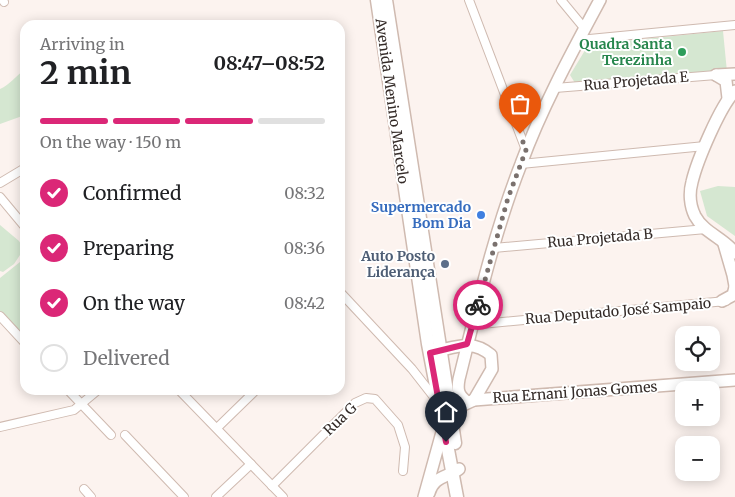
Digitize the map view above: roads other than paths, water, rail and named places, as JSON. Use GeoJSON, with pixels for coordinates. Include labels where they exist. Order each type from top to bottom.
{"type":"FeatureCollection","features":[{"type":"Feature","properties":{"kind":"main road","name":"Avenida Menino Marcelo"},"geometry":{"type":"LineString","coordinates":[[377,0],[456,471],[457,497]]}},
{"type":"Feature","properties":{"kind":"main road","name":"Avenida Menino Marcelo"},"geometry":{"type":"LineString","coordinates":[[386,0],[435,352],[439,403],[447,421]]}},
{"type":"Feature","properties":{"kind":"main road","name":"Avenida Menino Marcelo"},"geometry":{"type":"LineString","coordinates":[[456,471],[465,497]]}},
{"type":"Feature","properties":{"kind":"street"},"geometry":{"type":"LineString","coordinates":[[470,0],[526,150]]}},
{"type":"Feature","properties":{"kind":"street"},"geometry":{"type":"LineString","coordinates":[[561,0],[585,29]]}},
{"type":"Feature","properties":{"kind":"street"},"geometry":{"type":"LineString","coordinates":[[471,401],[459,395],[458,387],[472,325],[508,198],[526,150],[600,0]]}},
{"type":"Feature","properties":{"kind":"street"},"geometry":{"type":"LineString","coordinates":[[579,40],[735,25]]}},
{"type":"Feature","properties":{"kind":"street"},"geometry":{"type":"LineString","coordinates":[[716,75],[735,74]]}},
{"type":"Feature","properties":{"kind":"street"},"geometry":{"type":"LineString","coordinates":[[716,75],[726,80],[732,94],[705,146],[692,183],[690,196],[696,218],[706,229],[722,240],[735,253]]}},
{"type":"Feature","properties":{"kind":"street","name":"Rua Projetada E"},"geometry":{"type":"LineString","coordinates":[[555,88],[716,75]]}},
{"type":"Feature","properties":{"kind":"street"},"geometry":{"type":"LineString","coordinates":[[521,164],[705,146]]}},
{"type":"Feature","properties":{"kind":"street"},"geometry":{"type":"LineString","coordinates":[[0,183],[20,171]]}},
{"type":"Feature","properties":{"kind":"street"},"geometry":{"type":"LineString","coordinates":[[0,197],[20,221]]}},
{"type":"Feature","properties":{"kind":"street","name":"Rua Projetada B"},"geometry":{"type":"LineString","coordinates":[[494,248],[706,229]]}},
{"type":"Feature","properties":{"kind":"street"},"geometry":{"type":"LineString","coordinates":[[722,240],[734,275],[735,286],[733,295],[722,301]]}},
{"type":"Feature","properties":{"kind":"street"},"geometry":{"type":"LineString","coordinates":[[345,297],[412,370],[439,403]]}},
{"type":"Feature","properties":{"kind":"street","name":"Rua Deputado José Sampaio"},"geometry":{"type":"LineString","coordinates":[[472,325],[735,300]]}},
{"type":"Feature","properties":{"kind":"street"},"geometry":{"type":"LineString","coordinates":[[0,316],[20,338]]}},
{"type":"Feature","properties":{"kind":"street"},"geometry":{"type":"LineString","coordinates":[[424,497],[447,421],[471,401],[492,369],[491,355],[480,347],[467,344],[435,352]]}},
{"type":"Feature","properties":{"kind":"street","name":"Rua Ernani Jonas Gomes"},"geometry":{"type":"LineString","coordinates":[[471,401],[735,380]]}},
{"type":"Feature","properties":{"kind":"street"},"geometry":{"type":"LineString","coordinates":[[73,395],[111,435]]}},
{"type":"Feature","properties":{"kind":"street"},"geometry":{"type":"LineString","coordinates":[[0,427],[74,410],[93,395]]}},
{"type":"Feature","properties":{"kind":"street"},"geometry":{"type":"LineString","coordinates":[[184,395],[283,497]]}},
{"type":"Feature","properties":{"kind":"street"},"geometry":{"type":"LineString","coordinates":[[217,428],[251,395]]}},
{"type":"Feature","properties":{"kind":"street","name":"Rua G"},"geometry":{"type":"LineString","coordinates":[[272,486],[355,403],[366,398],[375,399],[398,425],[405,447],[403,471]]}},
{"type":"Feature","properties":{"kind":"street"},"geometry":{"type":"LineString","coordinates":[[126,435],[184,497]]}},
{"type":"Feature","properties":{"kind":"street"},"geometry":{"type":"LineString","coordinates":[[216,497],[251,464]]}},
{"type":"Feature","properties":{"kind":"street"},"geometry":{"type":"LineString","coordinates":[[428,497],[432,484],[441,477],[456,471]]}},
{"type":"Feature","properties":{"kind":"street"},"geometry":{"type":"LineString","coordinates":[[84,489],[91,497]]}},
{"type":"Feature","properties":{"kind":"place","name":"Quadra Santa Terezinha"},"geometry":{"type":"Point","coordinates":[682,52]}},
{"type":"Feature","properties":{"kind":"place","name":"Supermercado Bom Dia"},"geometry":{"type":"Point","coordinates":[481,215]}},
{"type":"Feature","properties":{"kind":"place","name":"Auto Posto Liderança"},"geometry":{"type":"Point","coordinates":[445,264]}}]}
